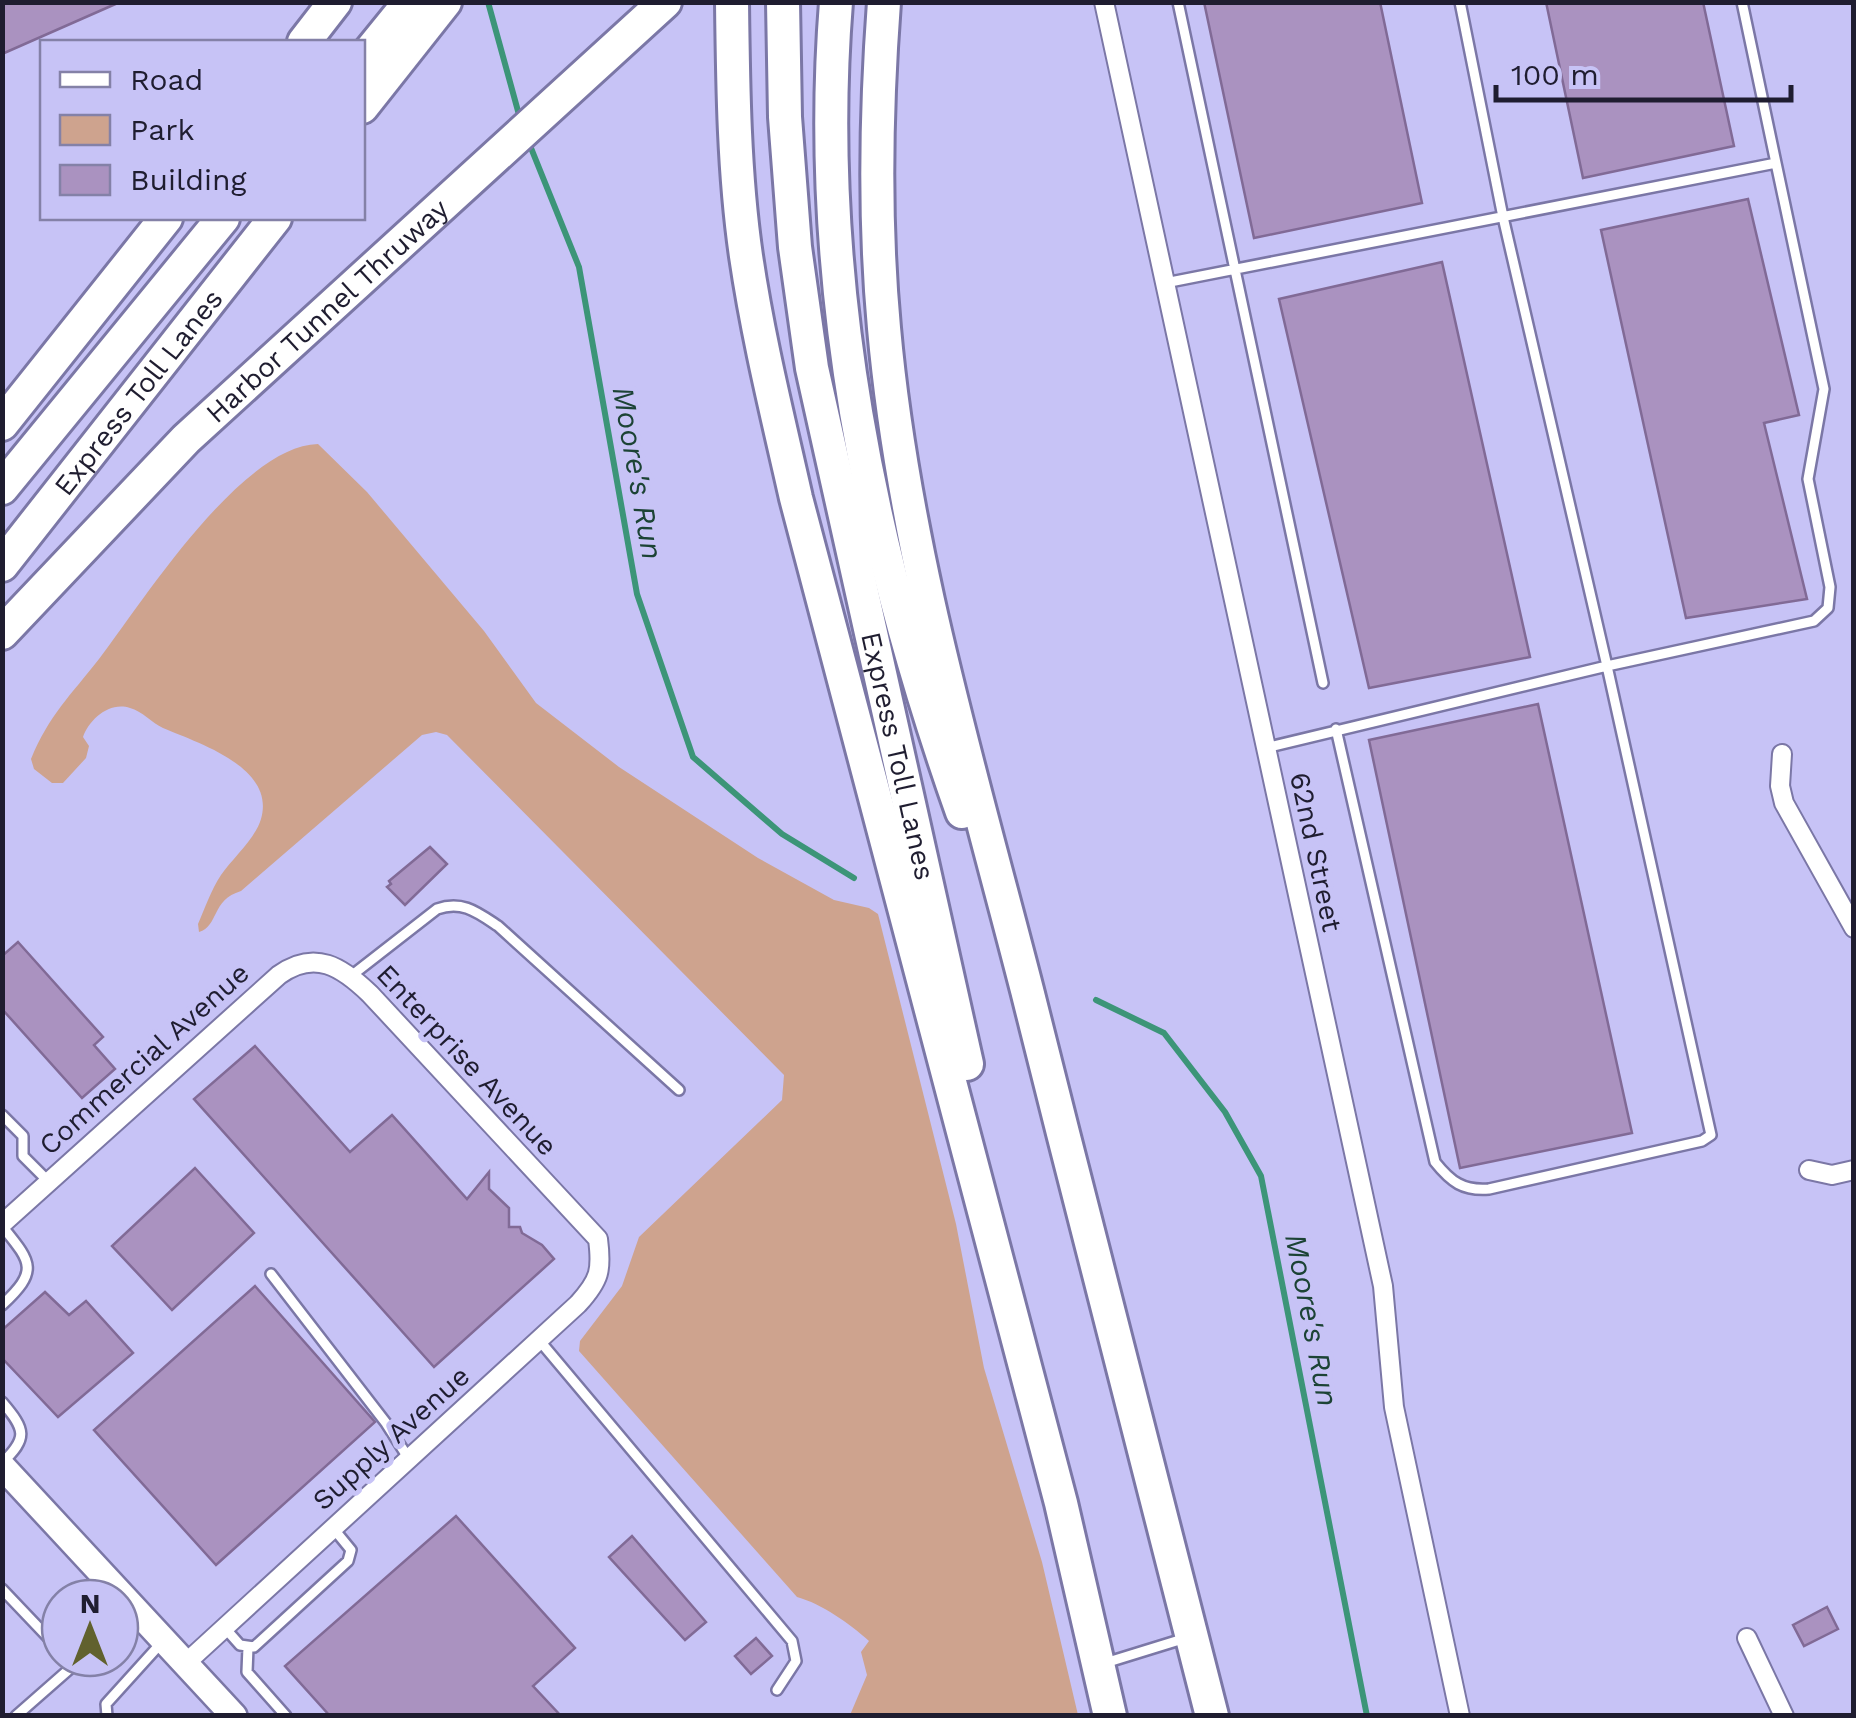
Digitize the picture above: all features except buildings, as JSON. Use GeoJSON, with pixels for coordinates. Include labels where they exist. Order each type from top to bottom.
{"type":"FeatureCollection","features":[{"type":"Feature","properties":{"kind":"highway"},"geometry":{"type":"LineString","coordinates":[[306,40],[336,2]]}},
{"type":"Feature","properties":{"kind":"highway"},"geometry":{"type":"LineString","coordinates":[[365,56],[410,2]]}},
{"type":"Feature","properties":{"kind":"highway"},"geometry":{"type":"LineString","coordinates":[[365,103],[444,2]]}},
{"type":"Feature","properties":{"kind":"highway","name":"Harbor Tunnel Thruway"},"geometry":{"type":"LineString","coordinates":[[2,633],[186,439],[665,2]]}},
{"type":"Feature","properties":{"kind":"highway"},"geometry":{"type":"LineString","coordinates":[[732,2],[734,121],[746,255],[766,368],[796,498],[1061,1503],[1110,1716]]}},
{"type":"Feature","properties":{"kind":"highway","name":"Express Toll Lanes"},"geometry":{"type":"LineString","coordinates":[[784,2],[785,117],[795,247],[812,368],[1061,1503]]}},
{"type":"Feature","properties":{"kind":"highway","name":"Express Toll Lanes"},"geometry":{"type":"LineString","coordinates":[[836,2],[831,186],[841,317],[860,439],[892,576],[946,766],[961,812],[1009,922]]}},
{"type":"Feature","properties":{"kind":"highway"},"geometry":{"type":"LineString","coordinates":[[884,2],[879,254],[888,361],[916,539],[1009,922],[1212,1716]]}},
{"type":"Feature","properties":{"kind":"highway"},"geometry":{"type":"LineString","coordinates":[[2,424],[164,220]]}},
{"type":"Feature","properties":{"kind":"highway","name":"Express Toll Lanes"},"geometry":{"type":"LineString","coordinates":[[2,488],[221,220]]}},
{"type":"Feature","properties":{"kind":"highway"},"geometry":{"type":"LineString","coordinates":[[2,528],[245,220]]}},
{"type":"Feature","properties":{"kind":"highway","name":"Express Toll Lanes"},"geometry":{"type":"LineString","coordinates":[[2,565],[273,220]]}},
{"type":"Feature","properties":{"kind":"main road"},"geometry":{"type":"LineString","coordinates":[[2,1465],[94,1578]]}},
{"type":"Feature","properties":{"kind":"main road"},"geometry":{"type":"LineString","coordinates":[[140,1626],[165,1639],[234,1716]]}},
{"type":"Feature","properties":{"kind":"street","name":"62nd Street"},"geometry":{"type":"LineString","coordinates":[[1104,2],[1382,1286],[1394,1407],[1460,1716]]}},
{"type":"Feature","properties":{"kind":"street"},"geometry":{"type":"LineString","coordinates":[[1782,754],[1780,786],[1784,804],[1854,928]]}},
{"type":"Feature","properties":{"kind":"street","name":"Enterprise Avenue"},"geometry":{"type":"LineString","coordinates":[[278,976],[299,964],[318,962],[331,964],[351,976],[598,1238]]}},
{"type":"Feature","properties":{"kind":"street","name":"Commercial Avenue"},"geometry":{"type":"LineString","coordinates":[[2,1225],[278,976]]}},
{"type":"Feature","properties":{"kind":"street"},"geometry":{"type":"LineString","coordinates":[[1809,1170],[1832,1175],[1854,1170]]}},
{"type":"Feature","properties":{"kind":"street","name":"Supply Avenue"},"geometry":{"type":"LineString","coordinates":[[187,1662],[594,1288],[602,1265],[598,1238]]}},
{"type":"Feature","properties":{"kind":"street"},"geometry":{"type":"LineString","coordinates":[[1747,1638],[1784,1716]]}},
{"type":"Feature","properties":{"kind":"lane"},"geometry":{"type":"LineString","coordinates":[[1178,2],[1323,682]]}},
{"type":"Feature","properties":{"kind":"lane"},"geometry":{"type":"LineString","coordinates":[[1336,729],[1404,1034],[1435,1162],[1440,1168],[1466,1190],[1489,1189],[1711,1136],[1503,217],[1460,2]]}},
{"type":"Feature","properties":{"kind":"lane"},"geometry":{"type":"LineString","coordinates":[[1265,748],[1814,621],[1828,608],[1830,587],[1808,479],[1824,389],[1742,2]]}},
{"type":"Feature","properties":{"kind":"lane"},"geometry":{"type":"LineString","coordinates":[[1164,284],[1776,164]]}},
{"type":"Feature","properties":{"kind":"lane"},"geometry":{"type":"LineString","coordinates":[[351,976],[438,909],[453,903],[465,906],[498,926],[679,1090]]}},
{"type":"Feature","properties":{"kind":"lane"},"geometry":{"type":"LineString","coordinates":[[2,1115],[22,1136],[22,1156],[49,1182]]}},
{"type":"Feature","properties":{"kind":"lane"},"geometry":{"type":"LineString","coordinates":[[2,1225],[29,1261],[29,1276],[2,1304]]}},
{"type":"Feature","properties":{"kind":"lane"},"geometry":{"type":"LineString","coordinates":[[271,1274],[386,1423],[409,1459]]}},
{"type":"Feature","properties":{"kind":"lane"},"geometry":{"type":"LineString","coordinates":[[539,1340],[792,1641],[796,1661],[777,1690]]}},
{"type":"Feature","properties":{"kind":"lane"},"geometry":{"type":"LineString","coordinates":[[2,1402],[20,1426],[23,1438],[2,1465]]}},
{"type":"Feature","properties":{"kind":"lane"},"geometry":{"type":"LineString","coordinates":[[224,1627],[240,1645],[254,1647],[348,1561],[351,1550],[333,1528]]}},
{"type":"Feature","properties":{"kind":"lane"},"geometry":{"type":"LineString","coordinates":[[2,1589],[40,1629]]}},
{"type":"Feature","properties":{"kind":"lane"},"geometry":{"type":"LineString","coordinates":[[1098,1665],[1191,1636]]}},
{"type":"Feature","properties":{"kind":"lane"},"geometry":{"type":"LineString","coordinates":[[107,1716],[106,1704],[165,1639]]}},
{"type":"Feature","properties":{"kind":"lane"},"geometry":{"type":"LineString","coordinates":[[248,1647],[247,1672],[286,1716]]}},
{"type":"Feature","properties":{"kind":"lane"},"geometry":{"type":"LineString","coordinates":[[16,1716],[55,1678]]}},
{"type":"Feature","properties":{"kind":"green space"},"geometry":{"type":"Polygon","coordinates":[[[318,444],[367,492],[484,631],[536,703],[619,767],[758,858],[834,900],[878,914],[956,1224],[984,1368],[1042,1562],[1078,1715],[850,1715],[867,1675],[861,1652],[869,1641],[835,1615],[797,1597],[579,1351],[580,1341],[622,1286],[639,1237],[782,1100],[784,1075],[447,735],[422,735],[241,891],[225,900],[210,924],[199,932],[198,924],[217,881],[261,819],[263,801],[246,771],[213,750],[122,707],[107,710],[90,724],[83,737],[89,746],[86,758],[63,783],[52,783],[34,769],[31,759],[53,718],[197,530],[258,470],[288,451],[318,444]]]}},
{"type":"Feature","properties":{"kind":"waterway","name":"Moore's Run"},"geometry":{"type":"LineString","coordinates":[[488,2],[521,122]]}},
{"type":"Feature","properties":{"kind":"waterway","name":"Moore's Run"},"geometry":{"type":"LineString","coordinates":[[529,143],[579,267],[637,594],[693,757],[782,834],[854,878]]}},
{"type":"Feature","properties":{"kind":"waterway","name":"Moore's Run"},"geometry":{"type":"LineString","coordinates":[[1096,1000],[1164,1033],[1225,1112],[1261,1176],[1367,1716]]}}]}
